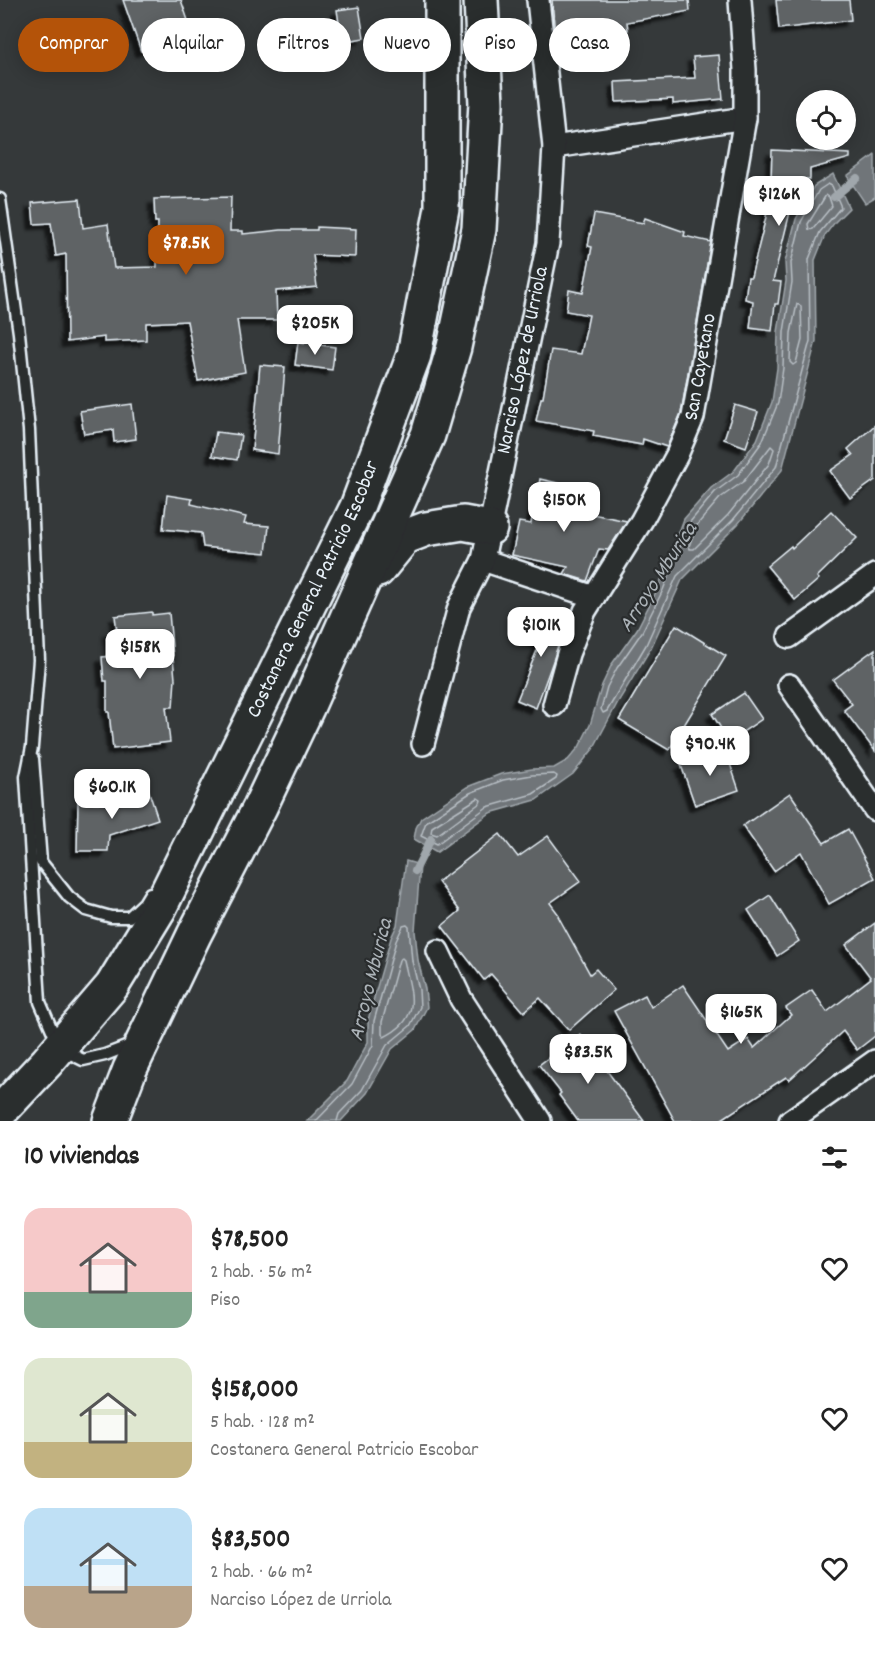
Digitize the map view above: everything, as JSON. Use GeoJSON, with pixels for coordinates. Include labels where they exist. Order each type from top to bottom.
{"type":"FeatureCollection","features":[{"type":"Feature","properties":{"kind":"highway","name":"Costanera General Patricio Escobar"},"geometry":{"type":"LineString","coordinates":[[0,1112],[47,1062],[112,986],[159,909],[357,507],[414,355],[442,208],[442,0]]}},
{"type":"Feature","properties":{"kind":"highway","name":"Costanera General Patricio Escobar"},"geometry":{"type":"LineString","coordinates":[[110,1121],[145,1037],[260,807],[428,435],[454,347],[479,229],[486,103],[481,0]]}},
{"type":"Feature","properties":{"kind":"highway"},"geometry":{"type":"LineString","coordinates":[[344,625],[381,566],[405,537],[426,529],[463,523],[490,528]]}},
{"type":"Feature","properties":{"kind":"street","name":"Narciso López de Urriola"},"geometry":{"type":"LineString","coordinates":[[423,744],[459,607],[483,560],[548,243],[554,147],[538,0]]}},
{"type":"Feature","properties":{"kind":"street","name":"San Cayetano"},"geometry":{"type":"LineString","coordinates":[[554,705],[568,654],[585,611],[642,520],[677,455],[693,417],[745,118],[746,70],[740,0]]}},
{"type":"Feature","properties":{"kind":"street"},"geometry":{"type":"LineString","coordinates":[[554,147],[745,118]]}},
{"type":"Feature","properties":{"kind":"street"},"geometry":{"type":"LineString","coordinates":[[483,560],[594,597]]}},
{"type":"Feature","properties":{"kind":"street"},"geometry":{"type":"LineString","coordinates":[[789,636],[875,575]]}},
{"type":"Feature","properties":{"kind":"street"},"geometry":{"type":"LineString","coordinates":[[789,685],[875,810]]}},
{"type":"Feature","properties":{"kind":"street"},"geometry":{"type":"LineString","coordinates":[[438,951],[461,999],[540,1121]]}},
{"type":"Feature","properties":{"kind":"street"},"geometry":{"type":"LineString","coordinates":[[790,1121],[875,1061]]}},
{"type":"Feature","properties":{"kind":"lane"},"geometry":{"type":"LineString","coordinates":[[0,199],[19,333],[29,430],[39,660],[32,747],[26,777],[40,1002],[59,1046],[83,1059],[124,1050],[145,1037]]}},
{"type":"Feature","properties":{"kind":"lane"},"geometry":{"type":"LineString","coordinates":[[229,743],[256,714]]}},
{"type":"Feature","properties":{"kind":"lane"},"geometry":{"type":"LineString","coordinates":[[32,747],[41,862],[69,897],[86,910],[111,917],[129,917],[144,903],[155,885]]}},
{"type":"Feature","properties":{"kind":"water"},"geometry":{"type":"Polygon","coordinates":[[[875,155],[875,197],[865,203],[847,176],[875,155]]]}},
{"type":"Feature","properties":{"kind":"water"},"geometry":{"type":"Polygon","coordinates":[[[833,174],[849,208],[825,235],[815,260],[816,341],[782,470],[738,524],[682,580],[651,648],[593,749],[573,774],[536,800],[490,813],[437,852],[414,839],[421,818],[467,787],[501,774],[554,768],[568,760],[579,747],[590,725],[602,685],[612,664],[637,629],[658,588],[684,519],[711,488],[734,471],[757,440],[772,402],[777,368],[778,332],[786,281],[785,262],[796,219],[814,186],[833,174]]]}},
{"type":"Feature","properties":{"kind":"water"},"geometry":{"type":"Polygon","coordinates":[[[406,861],[420,865],[415,931],[427,1007],[415,1030],[392,1049],[367,1093],[341,1121],[307,1121],[347,1081],[368,1042],[368,1020],[391,938],[397,925],[406,861]]]}},
{"type":"Feature","properties":{"kind":"building"},"geometry":{"type":"Polygon","coordinates":[[[123,0],[181,0],[187,18],[141,18],[141,51],[123,0]]]}},
{"type":"Feature","properties":{"kind":"building"},"geometry":{"type":"Polygon","coordinates":[[[552,0],[689,0],[690,11],[630,21],[630,18],[554,18],[552,0]]]}},
{"type":"Feature","properties":{"kind":"building"},"geometry":{"type":"Polygon","coordinates":[[[776,0],[849,0],[851,20],[779,29],[776,0]]]}},
{"type":"Feature","properties":{"kind":"building"},"geometry":{"type":"Polygon","coordinates":[[[359,7],[363,38],[351,40],[351,18],[338,18],[337,10],[359,7]]]}},
{"type":"Feature","properties":{"kind":"building"},"geometry":{"type":"Polygon","coordinates":[[[719,55],[723,99],[673,104],[673,99],[616,102],[615,82],[695,78],[693,57],[719,55]]]}},
{"type":"Feature","properties":{"kind":"building"},"geometry":{"type":"Polygon","coordinates":[[[772,150],[850,154],[850,158],[810,169],[810,179],[802,179],[803,200],[800,200],[800,207],[791,208],[773,281],[781,282],[778,304],[775,304],[772,331],[750,328],[753,301],[745,299],[748,277],[751,277],[768,209],[767,182],[771,182],[772,150]]]}},
{"type":"Feature","properties":{"kind":"building"},"geometry":{"type":"Polygon","coordinates":[[[231,197],[230,231],[243,231],[243,234],[281,230],[317,230],[317,227],[356,229],[355,257],[313,255],[317,287],[276,291],[277,320],[237,320],[245,372],[198,381],[187,321],[146,323],[146,340],[104,342],[104,337],[67,342],[66,254],[56,256],[51,223],[34,224],[32,203],[80,199],[83,228],[108,224],[114,268],[157,267],[158,222],[155,222],[154,199],[231,197]]]}},
{"type":"Feature","properties":{"kind":"building"},"geometry":{"type":"Polygon","coordinates":[[[594,214],[643,223],[645,218],[685,232],[684,236],[711,242],[681,413],[667,447],[643,439],[642,445],[593,436],[594,431],[536,421],[541,398],[543,398],[551,350],[581,354],[589,315],[566,311],[569,290],[583,293],[592,247],[588,246],[594,214]]]}},
{"type":"Feature","properties":{"kind":"building"},"geometry":{"type":"Polygon","coordinates":[[[298,342],[335,347],[332,370],[295,365],[298,342]]]}},
{"type":"Feature","properties":{"kind":"building"},"geometry":{"type":"Polygon","coordinates":[[[260,365],[285,367],[278,454],[252,450],[260,365]]]}},
{"type":"Feature","properties":{"kind":"building"},"geometry":{"type":"Polygon","coordinates":[[[132,404],[136,439],[114,442],[113,430],[84,434],[80,411],[132,404]]]}},
{"type":"Feature","properties":{"kind":"building"},"geometry":{"type":"Polygon","coordinates":[[[735,405],[758,412],[746,447],[724,439],[735,405]]]}},
{"type":"Feature","properties":{"kind":"building"},"geometry":{"type":"Polygon","coordinates":[[[875,425],[875,480],[850,498],[830,471],[853,455],[848,449],[875,425]]]}},
{"type":"Feature","properties":{"kind":"building"},"geometry":{"type":"Polygon","coordinates":[[[216,432],[241,435],[237,460],[212,456],[216,432]]]}},
{"type":"Feature","properties":{"kind":"building"},"geometry":{"type":"Polygon","coordinates":[[[540,479],[571,486],[567,509],[627,521],[608,550],[599,549],[587,581],[564,574],[568,567],[512,555],[519,522],[531,524],[540,479]]]}},
{"type":"Feature","properties":{"kind":"building"},"geometry":{"type":"Polygon","coordinates":[[[167,495],[192,499],[191,504],[246,517],[244,524],[269,526],[266,553],[203,547],[201,533],[163,529],[167,495]]]}},
{"type":"Feature","properties":{"kind":"building"},"geometry":{"type":"Polygon","coordinates":[[[831,511],[857,538],[817,577],[819,579],[795,600],[767,566],[791,546],[792,548],[831,511]]]}},
{"type":"Feature","properties":{"kind":"building"},"geometry":{"type":"Polygon","coordinates":[[[152,612],[152,615],[169,613],[175,679],[173,707],[166,707],[170,742],[113,749],[109,712],[107,712],[107,681],[104,681],[102,657],[112,656],[109,632],[117,631],[115,616],[152,612]]]}},
{"type":"Feature","properties":{"kind":"building"},"geometry":{"type":"Polygon","coordinates":[[[539,614],[566,625],[536,708],[517,700],[540,643],[529,638],[539,614]]]}},
{"type":"Feature","properties":{"kind":"building"},"geometry":{"type":"Polygon","coordinates":[[[676,625],[726,656],[669,750],[619,720],[676,625]]]}},
{"type":"Feature","properties":{"kind":"building"},"geometry":{"type":"Polygon","coordinates":[[[875,649],[875,751],[844,710],[852,704],[833,680],[875,649]]]}},
{"type":"Feature","properties":{"kind":"building"},"geometry":{"type":"Polygon","coordinates":[[[744,693],[762,719],[729,741],[712,714],[744,693]]]}},
{"type":"Feature","properties":{"kind":"building"},"geometry":{"type":"Polygon","coordinates":[[[725,749],[739,790],[695,805],[681,765],[725,749]]]}},
{"type":"Feature","properties":{"kind":"building"},"geometry":{"type":"Polygon","coordinates":[[[148,789],[158,819],[109,835],[108,851],[77,851],[78,802],[108,803],[148,789]]]}},
{"type":"Feature","properties":{"kind":"building"},"geometry":{"type":"Polygon","coordinates":[[[790,793],[824,843],[848,829],[875,878],[829,904],[801,852],[774,871],[743,826],[790,793]]]}},
{"type":"Feature","properties":{"kind":"building"},"geometry":{"type":"Polygon","coordinates":[[[500,834],[518,857],[548,836],[581,881],[550,903],[559,915],[590,974],[596,969],[614,990],[569,1030],[540,998],[524,1012],[491,974],[484,980],[442,926],[460,911],[438,882],[500,834]]]}},
{"type":"Feature","properties":{"kind":"building"},"geometry":{"type":"Polygon","coordinates":[[[770,895],[799,941],[777,956],[748,910],[770,895]]]}},
{"type":"Feature","properties":{"kind":"building"},"geometry":{"type":"Polygon","coordinates":[[[875,923],[875,1036],[857,1050],[843,1031],[789,1080],[786,1077],[719,1121],[675,1121],[614,1011],[645,995],[651,1007],[683,985],[728,1052],[748,1039],[754,1048],[791,1015],[786,1008],[812,990],[827,1012],[871,978],[846,945],[875,923]]]}},
{"type":"Feature","properties":{"kind":"building"},"geometry":{"type":"Polygon","coordinates":[[[580,1034],[644,1121],[578,1121],[559,1095],[561,1093],[539,1065],[580,1034]]]}},
{"type":"Feature","properties":{"kind":"waterway","name":"Arroyo Mburica"},"geometry":{"type":"LineString","coordinates":[[834,197],[857,178]]}},
{"type":"Feature","properties":{"kind":"waterway","name":"Arroyo Mburica"},"geometry":{"type":"LineString","coordinates":[[415,871],[431,839]]}}]}
